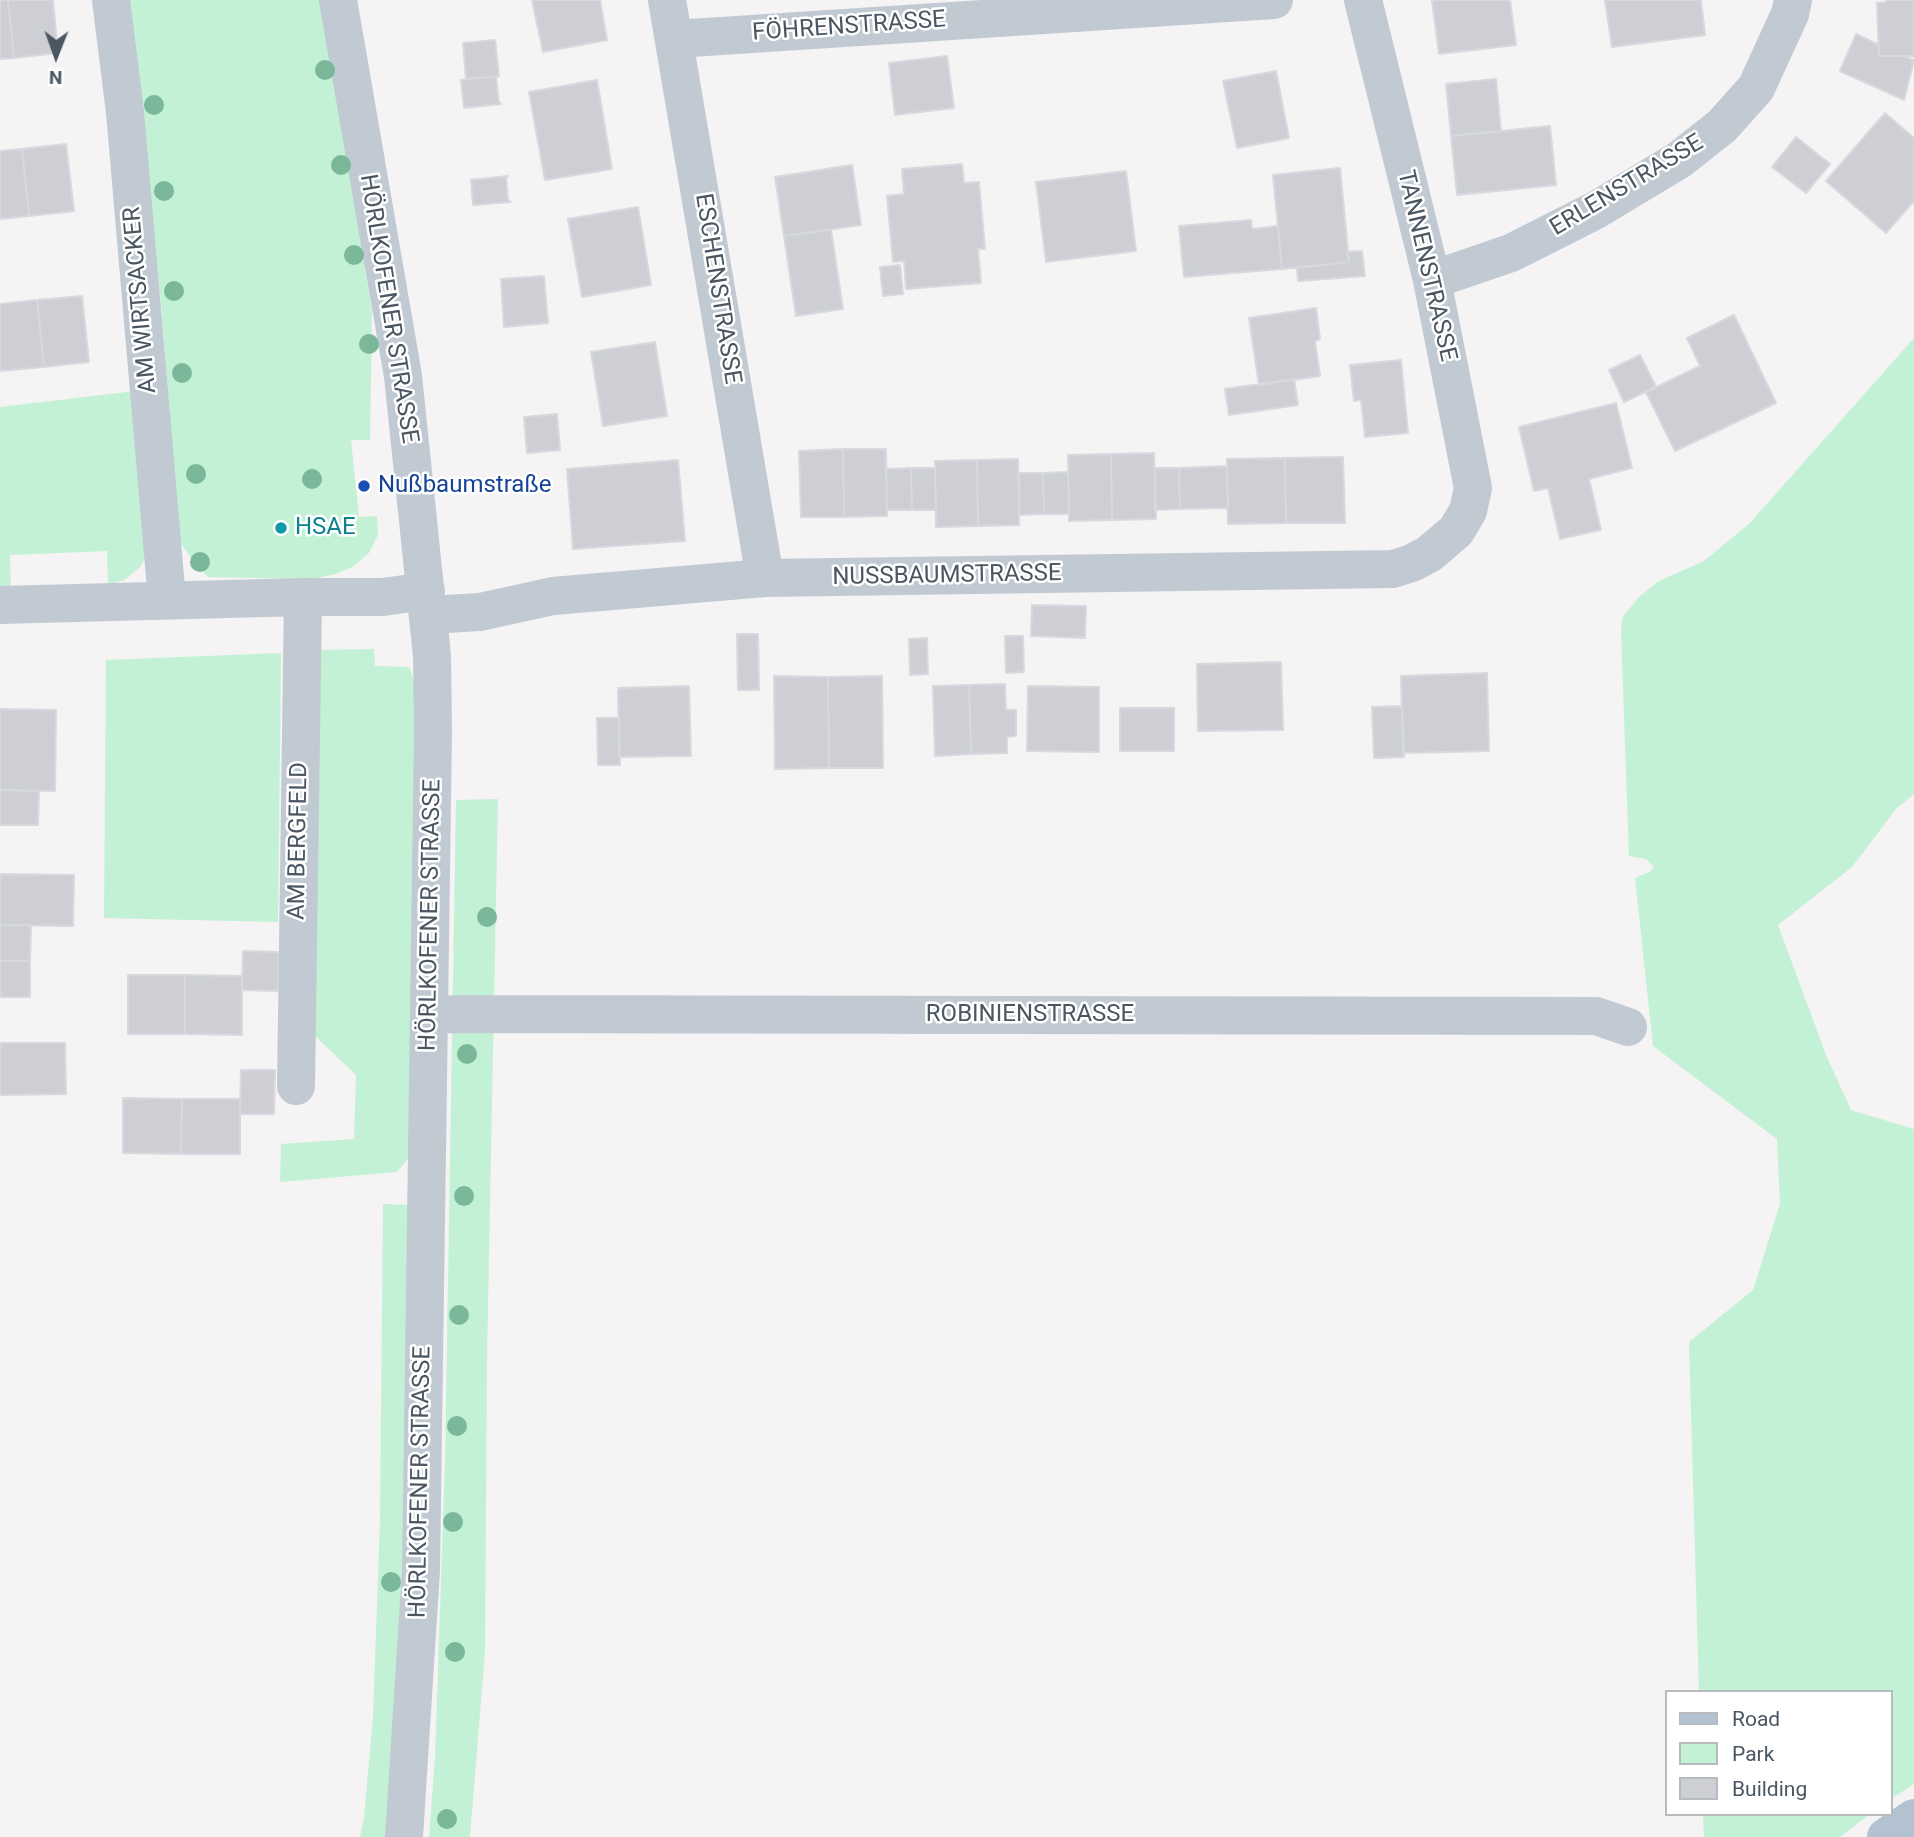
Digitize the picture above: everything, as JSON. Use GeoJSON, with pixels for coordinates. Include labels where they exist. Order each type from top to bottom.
{"type":"FeatureCollection","features":[{"type":"Feature","properties":{"kind":"main road"},"geometry":{"type":"LineString","coordinates":[[1886,1837],[1914,1818]]}},
{"type":"Feature","properties":{"kind":"street","name":"AM WIRTSACKER"},"geometry":{"type":"LineString","coordinates":[[111,0],[125,112],[167,600]]}},
{"type":"Feature","properties":{"kind":"street","name":"HÖRLKOFENER STRASSE"},"geometry":{"type":"LineString","coordinates":[[338,0],[402,376],[428,603],[433,731],[421,1570],[404,1837]]}},
{"type":"Feature","properties":{"kind":"street","name":"ESCHENSTRASSE"},"geometry":{"type":"LineString","coordinates":[[667,0],[765,578]]}},
{"type":"Feature","properties":{"kind":"street","name":"FÖHRENSTRASSE"},"geometry":{"type":"LineString","coordinates":[[675,39],[1274,0]]}},
{"type":"Feature","properties":{"kind":"street","name":"TANNENSTRASSE"},"geometry":{"type":"LineString","coordinates":[[1363,0],[1432,280],[1473,488],[1468,511],[1456,531]]}},
{"type":"Feature","properties":{"kind":"street","name":"ERLENSTRASSE"},"geometry":{"type":"LineString","coordinates":[[1432,280],[1511,253],[1596,210],[1679,160],[1722,126],[1756,88],[1790,14],[1793,0]]}},
{"type":"Feature","properties":{"kind":"street","name":"NUSSBAUMSTRASSE"},"geometry":{"type":"LineString","coordinates":[[428,603],[481,612],[553,596],[765,578],[1393,569],[1429,554],[1456,531]]}},
{"type":"Feature","properties":{"kind":"street"},"geometry":{"type":"LineString","coordinates":[[0,605],[303,597],[383,597],[428,603]]}},
{"type":"Feature","properties":{"kind":"street","name":"AM BERGFELD"},"geometry":{"type":"LineString","coordinates":[[296,1086],[303,597]]}},
{"type":"Feature","properties":{"kind":"street","name":"ROBINIENSTRASSE"},"geometry":{"type":"LineString","coordinates":[[429,1014],[1595,1016],[1628,1027]]}},
{"type":"Feature","properties":{"kind":"green space"},"geometry":{"type":"Polygon","coordinates":[[[128,0],[323,0],[372,312],[370,440],[351,440],[359,517],[377,516],[378,535],[369,553],[352,567],[336,574],[312,579],[208,577],[180,542],[161,304],[128,0]]]}},
{"type":"Feature","properties":{"kind":"green space"},"geometry":{"type":"Polygon","coordinates":[[[1914,338],[1914,794],[1896,809],[1852,867],[1778,925],[1826,1055],[1851,1110],[1914,1129],[1914,1784],[1893,1798],[1893,1690],[1699,1690],[1689,1342],[1753,1290],[1780,1204],[1777,1139],[1653,1046],[1635,878],[1654,867],[1646,859],[1629,856],[1621,632],[1622,618],[1638,598],[1657,582],[1704,561],[1750,523],[1914,338]]]}},
{"type":"Feature","properties":{"kind":"green space"},"geometry":{"type":"Polygon","coordinates":[[[135,391],[146,556],[141,566],[125,580],[108,584],[107,551],[10,555],[11,587],[0,588],[0,407],[135,391]]]}},
{"type":"Feature","properties":{"kind":"green space"},"geometry":{"type":"Polygon","coordinates":[[[374,649],[375,666],[409,667],[415,683],[410,1156],[397,1172],[280,1182],[281,1144],[354,1139],[356,1075],[311,1032],[319,650],[374,649]]]}},
{"type":"Feature","properties":{"kind":"green space"},"geometry":{"type":"Polygon","coordinates":[[[281,653],[278,922],[104,918],[106,660],[281,653]]]}},
{"type":"Feature","properties":{"kind":"green space"},"geometry":{"type":"Polygon","coordinates":[[[498,799],[487,1357],[485,1652],[470,1837],[429,1837],[435,1758],[445,1462],[456,800],[498,799]]]}},
{"type":"Feature","properties":{"kind":"green space"},"geometry":{"type":"Polygon","coordinates":[[[383,1204],[408,1205],[404,1587],[390,1837],[360,1837],[373,1717],[380,1521],[383,1204]]]}},
{"type":"Feature","properties":{"kind":"green space"},"geometry":{"type":"Polygon","coordinates":[[[1703,1816],[1867,1816],[1840,1837],[1704,1837],[1703,1816]]]}},
{"type":"Feature","properties":{"kind":"building"},"geometry":{"type":"Polygon","coordinates":[[[0,0],[8,0],[14,58],[0,59],[0,0]]]}},
{"type":"Feature","properties":{"kind":"building"},"geometry":{"type":"Polygon","coordinates":[[[8,0],[53,0],[58,53],[14,58],[8,0]]]}},
{"type":"Feature","properties":{"kind":"building"},"geometry":{"type":"Polygon","coordinates":[[[532,0],[600,0],[607,40],[543,52],[532,0]]]}},
{"type":"Feature","properties":{"kind":"building"},"geometry":{"type":"Polygon","coordinates":[[[1432,0],[1510,0],[1516,45],[1439,54],[1432,0]]]}},
{"type":"Feature","properties":{"kind":"building"},"geometry":{"type":"Polygon","coordinates":[[[1605,0],[1701,0],[1705,35],[1612,47],[1605,0]]]}},
{"type":"Feature","properties":{"kind":"building"},"geometry":{"type":"Polygon","coordinates":[[[1886,0],[1914,0],[1914,56],[1879,56],[1877,3],[1886,0]]]}},
{"type":"Feature","properties":{"kind":"building"},"geometry":{"type":"Polygon","coordinates":[[[1856,34],[1879,45],[1879,56],[1903,56],[1914,60],[1904,100],[1840,71],[1856,34]]]}},
{"type":"Feature","properties":{"kind":"building"},"geometry":{"type":"Polygon","coordinates":[[[495,40],[499,76],[466,79],[463,43],[495,40]]]}},
{"type":"Feature","properties":{"kind":"building"},"geometry":{"type":"Polygon","coordinates":[[[947,56],[954,108],[895,115],[889,63],[947,56]]]}},
{"type":"Feature","properties":{"kind":"building"},"geometry":{"type":"Polygon","coordinates":[[[1276,71],[1289,138],[1237,148],[1223,81],[1276,71]]]}},
{"type":"Feature","properties":{"kind":"building"},"geometry":{"type":"Polygon","coordinates":[[[499,76],[496,78],[501,104],[464,108],[461,80],[499,76]]]}},
{"type":"Feature","properties":{"kind":"building"},"geometry":{"type":"Polygon","coordinates":[[[1496,79],[1501,131],[1451,136],[1446,84],[1496,79]]]}},
{"type":"Feature","properties":{"kind":"building"},"geometry":{"type":"Polygon","coordinates":[[[597,80],[612,169],[545,180],[529,92],[597,80]]]}},
{"type":"Feature","properties":{"kind":"building"},"geometry":{"type":"Polygon","coordinates":[[[1885,113],[1914,138],[1914,201],[1886,233],[1826,181],[1885,113]]]}},
{"type":"Feature","properties":{"kind":"building"},"geometry":{"type":"Polygon","coordinates":[[[1550,126],[1556,185],[1457,195],[1451,136],[1550,126]]]}},
{"type":"Feature","properties":{"kind":"building"},"geometry":{"type":"Polygon","coordinates":[[[1796,137],[1830,164],[1806,193],[1772,167],[1796,137]]]}},
{"type":"Feature","properties":{"kind":"building"},"geometry":{"type":"Polygon","coordinates":[[[66,144],[74,211],[29,216],[22,149],[66,144]]]}},
{"type":"Feature","properties":{"kind":"building"},"geometry":{"type":"Polygon","coordinates":[[[22,149],[29,216],[0,219],[0,151],[22,149]]]}},
{"type":"Feature","properties":{"kind":"building"},"geometry":{"type":"Polygon","coordinates":[[[962,164],[964,183],[979,182],[985,249],[978,249],[981,283],[906,289],[904,261],[893,262],[887,196],[904,194],[902,169],[962,164]]]}},
{"type":"Feature","properties":{"kind":"building"},"geometry":{"type":"Polygon","coordinates":[[[852,165],[861,225],[784,236],[775,177],[852,165]]]}},
{"type":"Feature","properties":{"kind":"building"},"geometry":{"type":"Polygon","coordinates":[[[1340,168],[1349,262],[1282,269],[1273,175],[1340,168]]]}},
{"type":"Feature","properties":{"kind":"building"},"geometry":{"type":"Polygon","coordinates":[[[1126,171],[1136,251],[1046,262],[1036,182],[1126,171]]]}},
{"type":"Feature","properties":{"kind":"building"},"geometry":{"type":"Polygon","coordinates":[[[508,176],[508,200],[511,202],[473,205],[471,180],[508,176]]]}},
{"type":"Feature","properties":{"kind":"building"},"geometry":{"type":"Polygon","coordinates":[[[638,207],[651,285],[582,297],[568,219],[638,207]]]}},
{"type":"Feature","properties":{"kind":"building"},"geometry":{"type":"Polygon","coordinates":[[[1251,220],[1252,229],[1278,226],[1282,269],[1184,277],[1179,226],[1251,220]]]}},
{"type":"Feature","properties":{"kind":"building"},"geometry":{"type":"Polygon","coordinates":[[[831,230],[843,309],[796,316],[784,236],[831,230]]]}},
{"type":"Feature","properties":{"kind":"building"},"geometry":{"type":"Polygon","coordinates":[[[1362,251],[1365,276],[1298,281],[1297,268],[1349,262],[1347,252],[1362,251]]]}},
{"type":"Feature","properties":{"kind":"building"},"geometry":{"type":"Polygon","coordinates":[[[900,265],[903,294],[883,296],[880,267],[900,265]]]}},
{"type":"Feature","properties":{"kind":"building"},"geometry":{"type":"Polygon","coordinates":[[[544,276],[548,323],[504,327],[501,279],[544,276]]]}},
{"type":"Feature","properties":{"kind":"building"},"geometry":{"type":"Polygon","coordinates":[[[82,296],[89,362],[44,367],[37,300],[82,296]]]}},
{"type":"Feature","properties":{"kind":"building"},"geometry":{"type":"Polygon","coordinates":[[[37,300],[44,367],[0,371],[0,304],[37,300]]]}},
{"type":"Feature","properties":{"kind":"building"},"geometry":{"type":"Polygon","coordinates":[[[1316,308],[1320,339],[1315,341],[1320,376],[1259,385],[1249,318],[1316,308]]]}},
{"type":"Feature","properties":{"kind":"building"},"geometry":{"type":"Polygon","coordinates":[[[1734,315],[1776,403],[1675,451],[1646,392],[1700,366],[1687,338],[1734,315]]]}},
{"type":"Feature","properties":{"kind":"building"},"geometry":{"type":"Polygon","coordinates":[[[655,342],[667,416],[603,426],[591,352],[655,342]]]}},
{"type":"Feature","properties":{"kind":"building"},"geometry":{"type":"Polygon","coordinates":[[[1640,355],[1656,387],[1624,402],[1609,370],[1640,355]]]}},
{"type":"Feature","properties":{"kind":"building"},"geometry":{"type":"Polygon","coordinates":[[[1401,360],[1408,433],[1365,437],[1361,400],[1354,401],[1350,365],[1401,360]]]}},
{"type":"Feature","properties":{"kind":"building"},"geometry":{"type":"Polygon","coordinates":[[[1294,379],[1298,405],[1229,415],[1225,389],[1294,379]]]}},
{"type":"Feature","properties":{"kind":"building"},"geometry":{"type":"Polygon","coordinates":[[[1616,403],[1632,468],[1589,479],[1601,530],[1560,539],[1548,488],[1534,491],[1519,427],[1616,403]]]}},
{"type":"Feature","properties":{"kind":"building"},"geometry":{"type":"Polygon","coordinates":[[[557,414],[560,450],[527,453],[524,417],[557,414]]]}},
{"type":"Feature","properties":{"kind":"building"},"geometry":{"type":"Polygon","coordinates":[[[843,449],[844,517],[801,517],[799,451],[843,449]]]}},
{"type":"Feature","properties":{"kind":"building"},"geometry":{"type":"Polygon","coordinates":[[[843,449],[886,449],[887,516],[844,517],[843,449]]]}},
{"type":"Feature","properties":{"kind":"building"},"geometry":{"type":"Polygon","coordinates":[[[1154,453],[1156,519],[1112,520],[1111,454],[1154,453]]]}},
{"type":"Feature","properties":{"kind":"building"},"geometry":{"type":"Polygon","coordinates":[[[1111,454],[1112,520],[1069,521],[1068,455],[1111,454]]]}},
{"type":"Feature","properties":{"kind":"building"},"geometry":{"type":"Polygon","coordinates":[[[1343,457],[1345,523],[1286,523],[1285,458],[1343,457]]]}},
{"type":"Feature","properties":{"kind":"building"},"geometry":{"type":"Polygon","coordinates":[[[1285,458],[1286,523],[1228,524],[1227,459],[1285,458]]]}},
{"type":"Feature","properties":{"kind":"building"},"geometry":{"type":"Polygon","coordinates":[[[1018,459],[1019,525],[978,526],[977,460],[1018,459]]]}},
{"type":"Feature","properties":{"kind":"building"},"geometry":{"type":"Polygon","coordinates":[[[678,460],[685,541],[573,549],[567,469],[678,460]]]}},
{"type":"Feature","properties":{"kind":"building"},"geometry":{"type":"Polygon","coordinates":[[[977,460],[978,526],[936,527],[935,461],[977,460]]]}},
{"type":"Feature","properties":{"kind":"building"},"geometry":{"type":"Polygon","coordinates":[[[1227,466],[1228,508],[1180,509],[1179,468],[1227,466]]]}},
{"type":"Feature","properties":{"kind":"building"},"geometry":{"type":"Polygon","coordinates":[[[911,468],[912,510],[887,510],[886,469],[911,468]]]}},
{"type":"Feature","properties":{"kind":"building"},"geometry":{"type":"Polygon","coordinates":[[[911,468],[935,468],[936,510],[912,510],[911,468]]]}},
{"type":"Feature","properties":{"kind":"building"},"geometry":{"type":"Polygon","coordinates":[[[1155,468],[1179,468],[1180,509],[1155,510],[1155,468]]]}},
{"type":"Feature","properties":{"kind":"building"},"geometry":{"type":"Polygon","coordinates":[[[1068,472],[1069,514],[1044,514],[1043,473],[1068,472]]]}},
{"type":"Feature","properties":{"kind":"building"},"geometry":{"type":"Polygon","coordinates":[[[1019,473],[1043,473],[1044,514],[1019,515],[1019,473]]]}},
{"type":"Feature","properties":{"kind":"building"},"geometry":{"type":"Polygon","coordinates":[[[1032,605],[1086,606],[1085,638],[1031,636],[1032,605]]]}},
{"type":"Feature","properties":{"kind":"building"},"geometry":{"type":"Polygon","coordinates":[[[737,634],[758,634],[759,690],[738,690],[737,634]]]}},
{"type":"Feature","properties":{"kind":"building"},"geometry":{"type":"Polygon","coordinates":[[[1005,636],[1023,636],[1024,672],[1006,673],[1005,636]]]}},
{"type":"Feature","properties":{"kind":"building"},"geometry":{"type":"Polygon","coordinates":[[[927,638],[928,674],[910,675],[909,639],[927,638]]]}},
{"type":"Feature","properties":{"kind":"building"},"geometry":{"type":"Polygon","coordinates":[[[1281,662],[1283,730],[1198,731],[1197,664],[1281,662]]]}},
{"type":"Feature","properties":{"kind":"building"},"geometry":{"type":"Polygon","coordinates":[[[1487,673],[1489,751],[1403,753],[1401,676],[1487,673]]]}},
{"type":"Feature","properties":{"kind":"building"},"geometry":{"type":"Polygon","coordinates":[[[774,676],[828,677],[829,768],[775,769],[774,676]]]}},
{"type":"Feature","properties":{"kind":"building"},"geometry":{"type":"Polygon","coordinates":[[[882,676],[883,768],[829,768],[828,677],[882,676]]]}},
{"type":"Feature","properties":{"kind":"building"},"geometry":{"type":"Polygon","coordinates":[[[1005,684],[1006,710],[1016,710],[1016,736],[1007,737],[1007,753],[971,754],[969,685],[1005,684]]]}},
{"type":"Feature","properties":{"kind":"building"},"geometry":{"type":"Polygon","coordinates":[[[969,685],[971,754],[935,756],[933,686],[969,685]]]}},
{"type":"Feature","properties":{"kind":"building"},"geometry":{"type":"Polygon","coordinates":[[[689,686],[691,756],[619,757],[618,688],[689,686]]]}},
{"type":"Feature","properties":{"kind":"building"},"geometry":{"type":"Polygon","coordinates":[[[1028,686],[1099,687],[1099,752],[1027,751],[1028,686]]]}},
{"type":"Feature","properties":{"kind":"building"},"geometry":{"type":"Polygon","coordinates":[[[1402,706],[1404,757],[1374,758],[1372,707],[1402,706]]]}},
{"type":"Feature","properties":{"kind":"building"},"geometry":{"type":"Polygon","coordinates":[[[1120,708],[1174,708],[1174,751],[1120,751],[1120,708]]]}},
{"type":"Feature","properties":{"kind":"building"},"geometry":{"type":"Polygon","coordinates":[[[0,709],[56,710],[55,791],[0,790],[0,709]]]}},
{"type":"Feature","properties":{"kind":"building"},"geometry":{"type":"Polygon","coordinates":[[[597,718],[619,718],[620,765],[598,765],[597,718]]]}},
{"type":"Feature","properties":{"kind":"building"},"geometry":{"type":"Polygon","coordinates":[[[0,790],[39,791],[38,825],[0,825],[0,790]]]}},
{"type":"Feature","properties":{"kind":"building"},"geometry":{"type":"Polygon","coordinates":[[[0,874],[74,875],[73,926],[0,925],[0,874]]]}},
{"type":"Feature","properties":{"kind":"building"},"geometry":{"type":"Polygon","coordinates":[[[0,925],[31,925],[30,961],[0,961],[0,925]]]}},
{"type":"Feature","properties":{"kind":"building"},"geometry":{"type":"Polygon","coordinates":[[[243,951],[279,952],[278,991],[242,990],[243,951]]]}},
{"type":"Feature","properties":{"kind":"building"},"geometry":{"type":"Polygon","coordinates":[[[0,961],[30,961],[30,997],[0,997],[0,961]]]}},
{"type":"Feature","properties":{"kind":"building"},"geometry":{"type":"Polygon","coordinates":[[[128,975],[185,975],[185,1034],[128,1034],[128,975]]]}},
{"type":"Feature","properties":{"kind":"building"},"geometry":{"type":"Polygon","coordinates":[[[185,975],[242,976],[242,1035],[185,1034],[185,975]]]}},
{"type":"Feature","properties":{"kind":"building"},"geometry":{"type":"Polygon","coordinates":[[[0,1043],[65,1043],[66,1094],[0,1095],[0,1043]]]}},
{"type":"Feature","properties":{"kind":"building"},"geometry":{"type":"Polygon","coordinates":[[[241,1070],[275,1070],[274,1114],[240,1114],[241,1070]]]}},
{"type":"Feature","properties":{"kind":"building"},"geometry":{"type":"Polygon","coordinates":[[[123,1098],[182,1099],[181,1154],[123,1153],[123,1098]]]}},
{"type":"Feature","properties":{"kind":"building"},"geometry":{"type":"Polygon","coordinates":[[[182,1099],[240,1099],[240,1154],[181,1154],[182,1099]]]}},
{"type":"Feature","properties":{"kind":"place","name":"Nußbaumstraße"},"geometry":{"type":"Point","coordinates":[364,486]}},
{"type":"Feature","properties":{"kind":"place","name":"HSAE"},"geometry":{"type":"Point","coordinates":[281,528]}}]}
